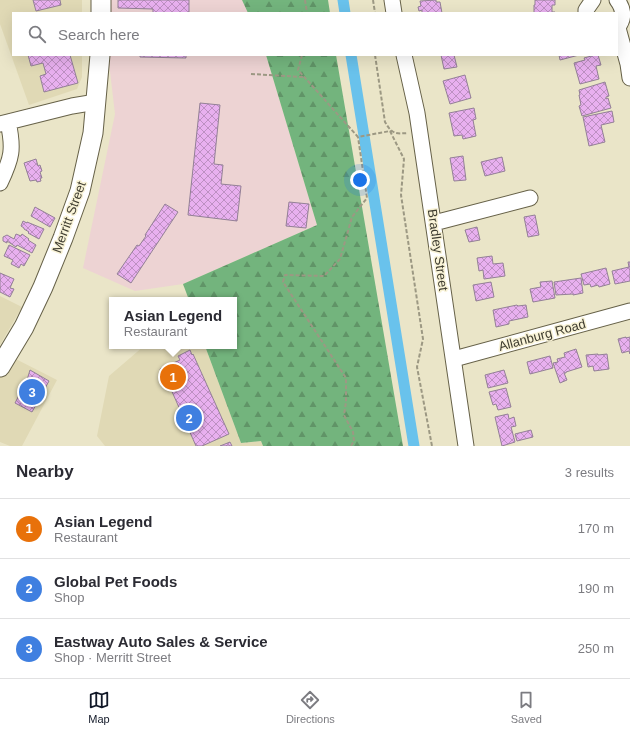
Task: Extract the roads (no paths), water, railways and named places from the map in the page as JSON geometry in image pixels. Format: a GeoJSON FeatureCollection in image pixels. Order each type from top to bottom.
{"type":"FeatureCollection","features":[{"type":"Feature","properties":{"kind":"main road"},"geometry":{"type":"LineString","coordinates":[[101,0],[101,12]]}},
{"type":"Feature","properties":{"kind":"main road","name":"Merritt Street"},"geometry":{"type":"LineString","coordinates":[[0,367],[24,327],[48,274],[80,191],[93,133],[100,56]]}},
{"type":"Feature","properties":{"kind":"street"},"geometry":{"type":"LineString","coordinates":[[392,0],[394,12]]}},
{"type":"Feature","properties":{"kind":"street"},"geometry":{"type":"LineString","coordinates":[[586,12],[593,0]]}},
{"type":"Feature","properties":{"kind":"street"},"geometry":{"type":"LineString","coordinates":[[617,0],[623,9],[623,19],[618,28],[628,64],[630,78]]}},
{"type":"Feature","properties":{"kind":"street","name":"Bradley Street"},"geometry":{"type":"LineString","coordinates":[[404,56],[417,113],[466,446]]}},
{"type":"Feature","properties":{"kind":"street"},"geometry":{"type":"LineString","coordinates":[[0,183],[10,157],[12,141],[4,123],[72,106],[96,102]]}},
{"type":"Feature","properties":{"kind":"street"},"geometry":{"type":"LineString","coordinates":[[434,223],[530,198]]}},
{"type":"Feature","properties":{"kind":"street","name":"Allanburg Road"},"geometry":{"type":"LineString","coordinates":[[454,359],[630,311]]}},
{"type":"Feature","properties":{"kind":"waterway"},"geometry":{"type":"LineString","coordinates":[[343,0],[345,12]]}},
{"type":"Feature","properties":{"kind":"waterway"},"geometry":{"type":"LineString","coordinates":[[351,56],[414,446]]}},
{"type":"Feature","properties":{"kind":"place","name":"Asian Legend"},"geometry":{"type":"Point","coordinates":[173,377]}},
{"type":"Feature","properties":{"kind":"place","name":"Eastway Auto Sales & Service"},"geometry":{"type":"Point","coordinates":[32,392]}},
{"type":"Feature","properties":{"kind":"place","name":"Global Pet Foods"},"geometry":{"type":"Point","coordinates":[189,418]}}]}
